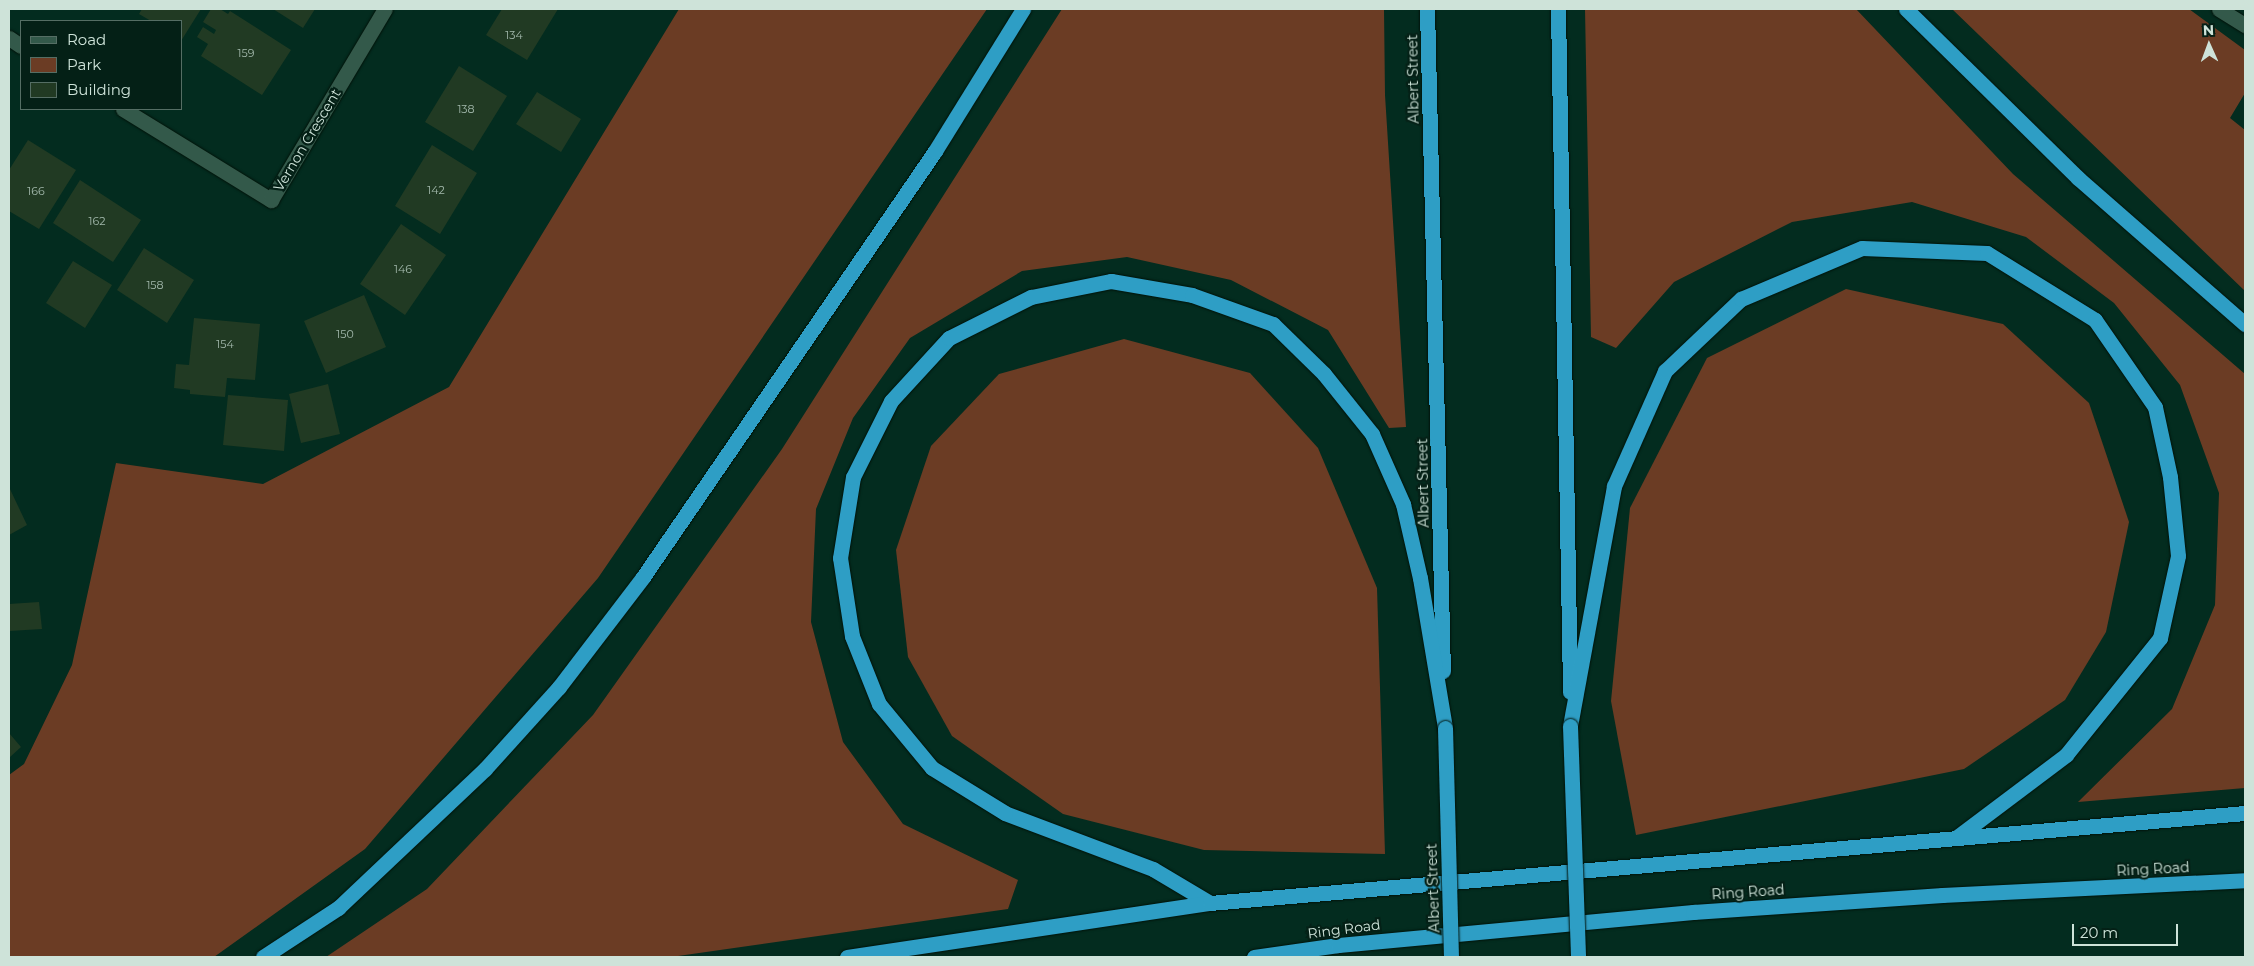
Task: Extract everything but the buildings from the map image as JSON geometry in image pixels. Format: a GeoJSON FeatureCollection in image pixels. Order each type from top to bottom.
{"type":"FeatureCollection","features":[{"type":"Feature","properties":{"kind":"highway"},"geometry":{"type":"LineString","coordinates":[[263,957],[338,908],[485,769],[559,687],[644,577],[935,151],[1023,9]]}},
{"type":"Feature","properties":{"kind":"highway","name":"Albert Street"},"geometry":{"type":"LineString","coordinates":[[1427,9],[1451,957]]}},
{"type":"Feature","properties":{"kind":"highway"},"geometry":{"type":"LineString","coordinates":[[1558,9],[1570,726],[1578,957]]}},
{"type":"Feature","properties":{"kind":"highway"},"geometry":{"type":"LineString","coordinates":[[1906,9],[2078,178],[2245,324]]}},
{"type":"Feature","properties":{"kind":"highway"},"geometry":{"type":"LineString","coordinates":[[1570,726],[1614,486],[1665,371],[1741,298],[1862,248],[1987,253],[2095,320],[2155,407],[2170,477],[2178,556],[2160,638],[2066,755],[1957,837]]}},
{"type":"Feature","properties":{"kind":"highway"},"geometry":{"type":"LineString","coordinates":[[1210,902],[1153,869],[1006,813],[932,768],[879,704],[852,636],[840,558],[853,477],[891,401],[949,338],[1031,297],[1110,281],[1192,295],[1273,324],[1324,374],[1372,434],[1404,504],[1420,578],[1445,728]]}},
{"type":"Feature","properties":{"kind":"highway"},"geometry":{"type":"LineString","coordinates":[[847,957],[1210,902],[2245,813]]}},
{"type":"Feature","properties":{"kind":"highway","name":"Ring Road"},"geometry":{"type":"LineString","coordinates":[[1254,957],[1338,945],[1693,912],[1942,895],[2245,880]]}},
{"type":"Feature","properties":{"kind":"street","name":"Vernon Crescent"},"geometry":{"type":"LineString","coordinates":[[125,110],[271,200],[385,9]]}},
{"type":"Feature","properties":{"kind":"street"},"geometry":{"type":"LineString","coordinates":[[2219,9],[2245,24]]}},
{"type":"Feature","properties":{"kind":"street"},"geometry":{"type":"LineString","coordinates":[[9,38],[20,45]]}},
{"type":"Feature","properties":{"kind":"green space"},"geometry":{"type":"Polygon","coordinates":[[[679,9],[987,9],[598,578],[365,849],[214,957],[9,957],[9,775],[24,764],[72,665],[116,463],[263,484],[449,387],[679,9]]]}},
{"type":"Feature","properties":{"kind":"green space"},"geometry":{"type":"Polygon","coordinates":[[[1062,9],[1384,9],[1385,95],[1406,427],[1389,428],[1328,330],[1231,280],[1127,257],[1022,271],[910,338],[853,418],[816,509],[811,622],[843,742],[903,824],[1018,880],[1008,909],[671,957],[326,957],[427,889],[593,715],[782,449],[1062,9]]]}},
{"type":"Feature","properties":{"kind":"green space"},"geometry":{"type":"Polygon","coordinates":[[[1585,9],[1856,9],[2013,174],[2245,374],[2245,788],[2078,802],[2172,709],[2215,605],[2219,493],[2180,385],[2114,303],[2026,237],[1912,202],[1792,222],[1674,282],[1616,348],[1591,337],[1585,9]]]}},
{"type":"Feature","properties":{"kind":"green space"},"geometry":{"type":"Polygon","coordinates":[[[1952,9],[2189,9],[2245,50],[2245,93],[2230,118],[2245,130],[2245,291],[1952,9]]]}},
{"type":"Feature","properties":{"kind":"green space"},"geometry":{"type":"Polygon","coordinates":[[[1846,289],[2003,324],[2089,403],[2129,522],[2106,632],[2065,700],[1964,769],[1636,835],[1611,701],[1630,508],[1707,358],[1846,289]]]}},
{"type":"Feature","properties":{"kind":"green space"},"geometry":{"type":"Polygon","coordinates":[[[1124,339],[1250,373],[1318,448],[1377,588],[1385,854],[1204,850],[1063,814],[952,736],[908,657],[896,550],[931,446],[999,374],[1124,339]]]}}]}
